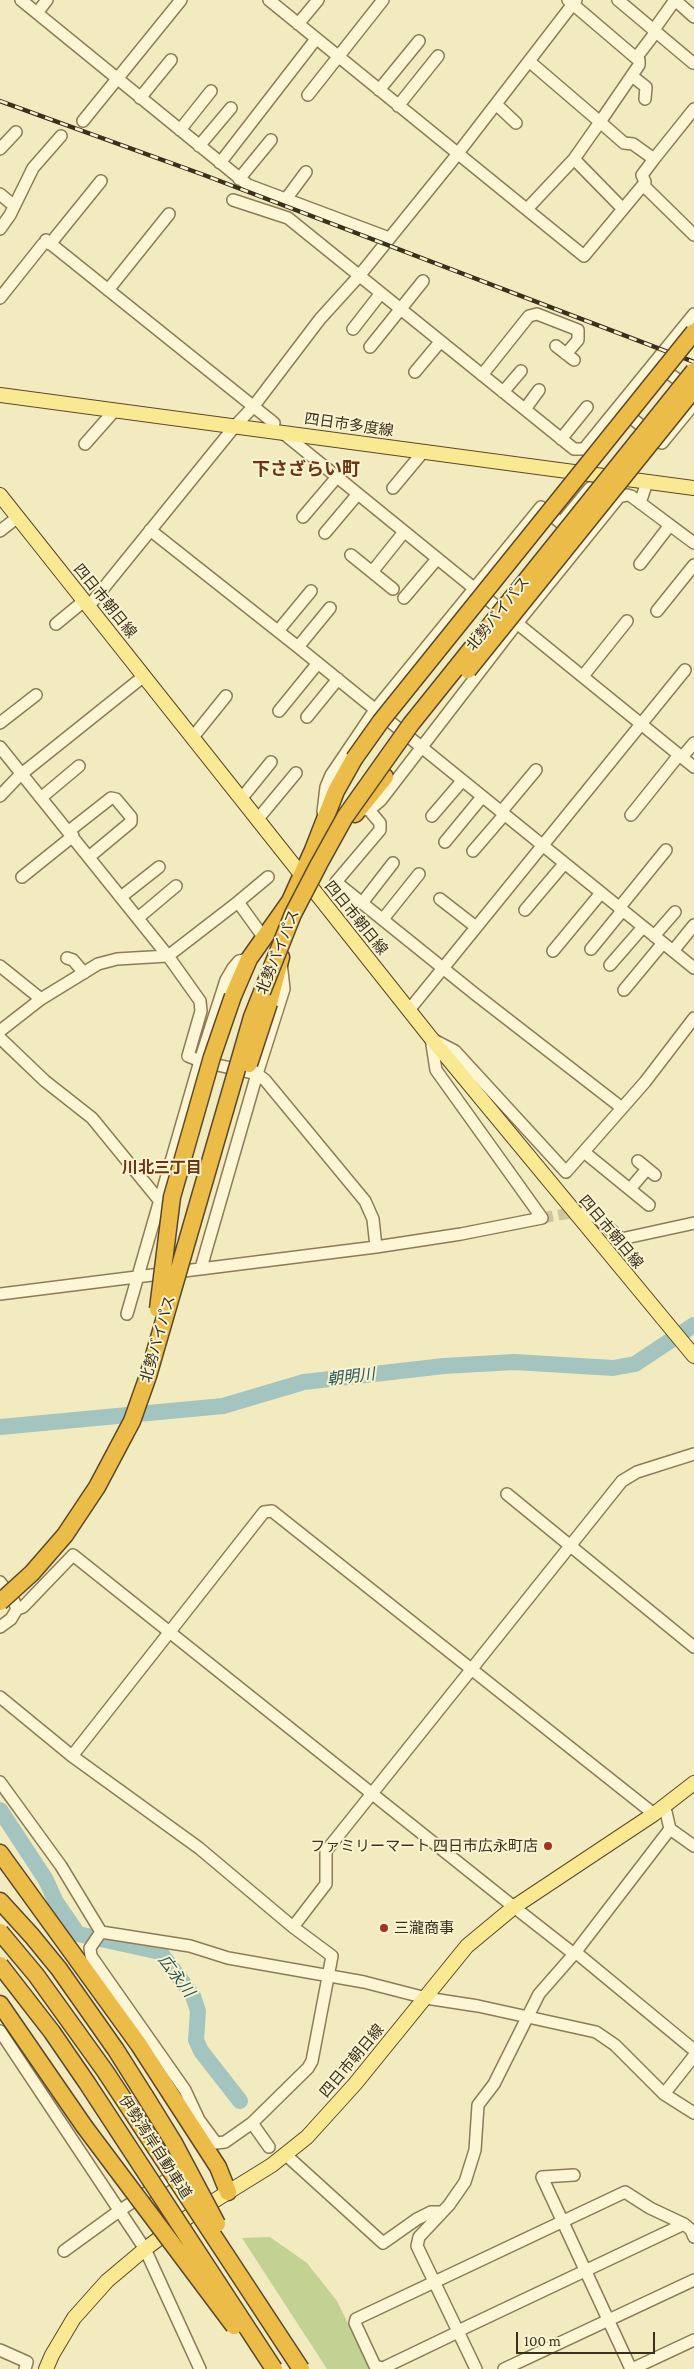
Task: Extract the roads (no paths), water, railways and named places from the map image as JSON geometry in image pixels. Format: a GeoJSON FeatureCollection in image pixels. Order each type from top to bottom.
{"type":"FeatureCollection","features":[{"type":"Feature","properties":{"kind":"highway"},"geometry":{"type":"LineString","coordinates":[[121,1445],[145,1398],[164,1347],[247,1068],[269,1003],[280,959],[295,918],[322,827],[336,791],[354,759],[381,721],[694,332]]}},
{"type":"Feature","properties":{"kind":"highway","name":"北勢バイパス"},"geometry":{"type":"LineString","coordinates":[[0,1602],[32,1573],[65,1535],[97,1487],[121,1445],[142,1397],[252,1017],[293,914],[345,817],[411,724],[694,371]]}},
{"type":"Feature","properties":{"kind":"highway"},"geometry":{"type":"LineString","coordinates":[[142,1397],[156,1326],[172,1197],[212,1057],[233,996],[249,959],[334,841],[364,809],[385,777],[427,721],[694,390]]}},
{"type":"Feature","properties":{"kind":"highway"},"geometry":{"type":"LineString","coordinates":[[0,1853],[195,2122],[218,2167],[228,2192]]}},
{"type":"Feature","properties":{"kind":"highway"},"geometry":{"type":"LineString","coordinates":[[0,1868],[130,2049],[209,2173],[228,2192]]}},
{"type":"Feature","properties":{"kind":"highway"},"geometry":{"type":"LineString","coordinates":[[0,1901],[48,1956],[116,2050],[174,2143],[226,2240],[309,2369]]}},
{"type":"Feature","properties":{"kind":"highway","name":"伊勢湾岸自動車道"},"geometry":{"type":"LineString","coordinates":[[0,1932],[36,1974],[100,2064],[301,2369]]}},
{"type":"Feature","properties":{"kind":"highway","name":"伊勢湾岸自動車道"},"geometry":{"type":"LineString","coordinates":[[0,1965],[52,2032],[87,2083],[274,2369]]}},
{"type":"Feature","properties":{"kind":"highway"},"geometry":{"type":"LineString","coordinates":[[0,2004],[114,2168],[268,2369]]}},
{"type":"Feature","properties":{"kind":"main road","name":"四日市多度線"},"geometry":{"type":"LineString","coordinates":[[0,395],[235,426],[278,428],[422,452],[694,488]]}},
{"type":"Feature","properties":{"kind":"main road","name":"四日市朝日線"},"geometry":{"type":"LineString","coordinates":[[0,495],[431,1038],[694,1356]]}},
{"type":"Feature","properties":{"kind":"main road","name":"四日市朝日線"},"geometry":{"type":"LineString","coordinates":[[46,2369],[74,2318],[107,2281],[145,2249],[188,2217],[286,2155],[330,2113],[468,1946],[514,1907],[658,1811],[694,1783]]}},
{"type":"Feature","properties":{"kind":"street"},"geometry":{"type":"LineString","coordinates":[[21,0],[239,179],[389,238]]}},
{"type":"Feature","properties":{"kind":"street"},"geometry":{"type":"LineString","coordinates":[[36,12],[47,0]]}},
{"type":"Feature","properties":{"kind":"street"},"geometry":{"type":"LineString","coordinates":[[82,121],[181,0]]}},
{"type":"Feature","properties":{"kind":"street"},"geometry":{"type":"LineString","coordinates":[[268,0],[584,256],[643,185],[645,182],[642,175],[694,108]]}},
{"type":"Feature","properties":{"kind":"street"},"geometry":{"type":"LineString","coordinates":[[298,24],[318,0]]}},
{"type":"Feature","properties":{"kind":"street"},"geometry":{"type":"LineString","coordinates":[[308,94],[383,0]]}},
{"type":"Feature","properties":{"kind":"street"},"geometry":{"type":"LineString","coordinates":[[618,0],[693,63]]}},
{"type":"Feature","properties":{"kind":"street"},"geometry":{"type":"LineString","coordinates":[[636,58],[675,0],[694,17]]}},
{"type":"Feature","properties":{"kind":"street"},"geometry":{"type":"LineString","coordinates":[[56,624],[86,604],[253,407],[320,319],[359,276],[497,105],[573,1],[636,58],[639,65],[574,159],[527,209]]}},
{"type":"Feature","properties":{"kind":"street"},"geometry":{"type":"LineString","coordinates":[[220,163],[270,100],[289,71],[316,39]]}},
{"type":"Feature","properties":{"kind":"street"},"geometry":{"type":"LineString","coordinates":[[379,90],[419,41]]}},
{"type":"Feature","properties":{"kind":"street"},"geometry":{"type":"LineString","coordinates":[[398,106],[438,56]]}},
{"type":"Feature","properties":{"kind":"street"},"geometry":{"type":"LineString","coordinates":[[140,98],[171,60]]}},
{"type":"Feature","properties":{"kind":"street"},"geometry":{"type":"LineString","coordinates":[[530,62],[624,144],[633,144],[654,159]]}},
{"type":"Feature","properties":{"kind":"street"},"geometry":{"type":"LineString","coordinates":[[632,76],[646,87],[645,98]]}},
{"type":"Feature","properties":{"kind":"street"},"geometry":{"type":"LineString","coordinates":[[180,130],[211,91]]}},
{"type":"Feature","properties":{"kind":"street"},"geometry":{"type":"LineString","coordinates":[[497,105],[516,123]]}},
{"type":"Feature","properties":{"kind":"street"},"geometry":{"type":"LineString","coordinates":[[199,146],[231,108]]}},
{"type":"Feature","properties":{"kind":"street"},"geometry":{"type":"LineString","coordinates":[[0,150],[16,132]]}},
{"type":"Feature","properties":{"kind":"street"},"geometry":{"type":"LineString","coordinates":[[0,229],[10,215],[13,205],[33,168],[61,136]]}},
{"type":"Feature","properties":{"kind":"street"},"geometry":{"type":"LineString","coordinates":[[239,179],[272,140]]}},
{"type":"Feature","properties":{"kind":"street"},"geometry":{"type":"LineString","coordinates":[[574,159],[622,208]]}},
{"type":"Feature","properties":{"kind":"street"},"geometry":{"type":"LineString","coordinates":[[286,199],[306,172]]}},
{"type":"Feature","properties":{"kind":"street"},"geometry":{"type":"LineString","coordinates":[[0,298],[101,181]]}},
{"type":"Feature","properties":{"kind":"street"},"geometry":{"type":"LineString","coordinates":[[643,185],[694,235]]}},
{"type":"Feature","properties":{"kind":"street"},"geometry":{"type":"LineString","coordinates":[[0,194],[13,205]]}},
{"type":"Feature","properties":{"kind":"street"},"geometry":{"type":"LineString","coordinates":[[232,200],[288,218],[574,449],[584,449],[694,314]]}},
{"type":"Feature","properties":{"kind":"street"},"geometry":{"type":"LineString","coordinates":[[108,290],[169,214]]}},
{"type":"Feature","properties":{"kind":"street"},"geometry":{"type":"LineString","coordinates":[[46,243],[108,290],[253,407],[357,495],[518,622],[694,767]]}},
{"type":"Feature","properties":{"kind":"street"},"geometry":{"type":"LineString","coordinates":[[370,346],[423,281]]}},
{"type":"Feature","properties":{"kind":"street"},"geometry":{"type":"LineString","coordinates":[[353,329],[381,293]]}},
{"type":"Feature","properties":{"kind":"street"},"geometry":{"type":"LineString","coordinates":[[482,375],[529,316],[537,314],[578,330],[578,340],[570,357],[556,346]]}},
{"type":"Feature","properties":{"kind":"street"},"geometry":{"type":"LineString","coordinates":[[415,372],[440,342]]}},
{"type":"Feature","properties":{"kind":"street"},"geometry":{"type":"LineString","coordinates":[[654,364],[694,390]]}},
{"type":"Feature","properties":{"kind":"street"},"geometry":{"type":"LineString","coordinates":[[503,392],[521,371]]}},
{"type":"Feature","properties":{"kind":"street"},"geometry":{"type":"LineString","coordinates":[[525,409],[539,390]]}},
{"type":"Feature","properties":{"kind":"street"},"geometry":{"type":"LineString","coordinates":[[619,407],[662,443],[694,404]]}},
{"type":"Feature","properties":{"kind":"street"},"geometry":{"type":"LineString","coordinates":[[561,439],[587,407]]}},
{"type":"Feature","properties":{"kind":"street"},"geometry":{"type":"LineString","coordinates":[[85,444],[115,410]]}},
{"type":"Feature","properties":{"kind":"street"},"geometry":{"type":"LineString","coordinates":[[561,523],[641,426]]}},
{"type":"Feature","properties":{"kind":"street"},"geometry":{"type":"LineString","coordinates":[[393,488],[422,452]]}},
{"type":"Feature","properties":{"kind":"street"},"geometry":{"type":"LineString","coordinates":[[304,517],[337,477]]}},
{"type":"Feature","properties":{"kind":"street"},"geometry":{"type":"LineString","coordinates":[[640,503],[647,482]]}},
{"type":"Feature","properties":{"kind":"street"},"geometry":{"type":"LineString","coordinates":[[325,533],[357,495]]}},
{"type":"Feature","properties":{"kind":"street"},"geometry":{"type":"LineString","coordinates":[[622,1108],[336,882],[380,830],[380,823],[364,809],[381,800],[518,622],[619,497],[627,495],[694,543]]}},
{"type":"Feature","properties":{"kind":"street"},"geometry":{"type":"LineString","coordinates":[[322,827],[324,799],[331,775],[375,710],[541,507],[583,542]]}},
{"type":"Feature","properties":{"kind":"street"},"geometry":{"type":"LineString","coordinates":[[0,531],[18,517]]}},
{"type":"Feature","properties":{"kind":"street"},"geometry":{"type":"LineString","coordinates":[[640,564],[670,525]]}},
{"type":"Feature","properties":{"kind":"street"},"geometry":{"type":"LineString","coordinates":[[150,530],[338,679],[541,846],[694,968]]}},
{"type":"Feature","properties":{"kind":"street"},"geometry":{"type":"LineString","coordinates":[[372,572],[404,532]]}},
{"type":"Feature","properties":{"kind":"street"},"geometry":{"type":"LineString","coordinates":[[351,555],[393,589]]}},
{"type":"Feature","properties":{"kind":"street"},"geometry":{"type":"LineString","coordinates":[[404,598],[437,559]]}},
{"type":"Feature","properties":{"kind":"street"},"geometry":{"type":"LineString","coordinates":[[657,612],[694,565]]}},
{"type":"Feature","properties":{"kind":"street"},"geometry":{"type":"LineString","coordinates":[[278,631],[311,591]]}},
{"type":"Feature","properties":{"kind":"street"},"geometry":{"type":"LineString","coordinates":[[298,647],[330,608]]}},
{"type":"Feature","properties":{"kind":"street"},"geometry":{"type":"LineString","coordinates":[[583,676],[627,621]]}},
{"type":"Feature","properties":{"kind":"street"},"geometry":{"type":"LineString","coordinates":[[278,711],[318,663]]}},
{"type":"Feature","properties":{"kind":"street"},"geometry":{"type":"LineString","coordinates":[[409,1010],[685,670]]}},
{"type":"Feature","properties":{"kind":"street"},"geometry":{"type":"LineString","coordinates":[[0,796],[23,774],[144,676]]}},
{"type":"Feature","properties":{"kind":"street"},"geometry":{"type":"LineString","coordinates":[[306,717],[338,679]]}},
{"type":"Feature","properties":{"kind":"street"},"geometry":{"type":"LineString","coordinates":[[0,723],[36,694]]}},
{"type":"Feature","properties":{"kind":"street"},"geometry":{"type":"LineString","coordinates":[[193,738],[226,696]]}},
{"type":"Feature","properties":{"kind":"street"},"geometry":{"type":"LineString","coordinates":[[631,814],[694,743]]}},
{"type":"Feature","properties":{"kind":"street"},"geometry":{"type":"LineString","coordinates":[[0,747],[168,956],[200,1001],[201,1011],[188,1056],[200,1061],[257,1074],[265,1080],[365,1201],[373,1220],[376,1247]]}},
{"type":"Feature","properties":{"kind":"street"},"geometry":{"type":"LineString","coordinates":[[241,799],[271,762]]}},
{"type":"Feature","properties":{"kind":"street"},"geometry":{"type":"LineString","coordinates":[[42,797],[79,766]]}},
{"type":"Feature","properties":{"kind":"street"},"geometry":{"type":"LineString","coordinates":[[472,851],[536,770]]}},
{"type":"Feature","properties":{"kind":"street"},"geometry":{"type":"LineString","coordinates":[[258,820],[296,772]]}},
{"type":"Feature","properties":{"kind":"street"},"geometry":{"type":"LineString","coordinates":[[432,816],[462,781]]}},
{"type":"Feature","properties":{"kind":"street"},"geometry":{"type":"LineString","coordinates":[[445,842],[482,797]]}},
{"type":"Feature","properties":{"kind":"street"},"geometry":{"type":"LineString","coordinates":[[22,877],[111,798],[116,799],[131,817],[131,822],[89,856]]}},
{"type":"Feature","properties":{"kind":"street"},"geometry":{"type":"LineString","coordinates":[[591,950],[666,850]]}},
{"type":"Feature","properties":{"kind":"street"},"geometry":{"type":"LineString","coordinates":[[362,903],[393,863]]}},
{"type":"Feature","properties":{"kind":"street"},"geometry":{"type":"LineString","coordinates":[[525,910],[564,864]]}},
{"type":"Feature","properties":{"kind":"street"},"geometry":{"type":"LineString","coordinates":[[121,897],[159,867]]}},
{"type":"Feature","properties":{"kind":"street"},"geometry":{"type":"LineString","coordinates":[[382,919],[419,874]]}},
{"type":"Feature","properties":{"kind":"street"},"geometry":{"type":"LineString","coordinates":[[0,1031],[41,999],[107,960],[168,956],[265,882]]}},
{"type":"Feature","properties":{"kind":"street"},"geometry":{"type":"LineString","coordinates":[[138,918],[176,886]]}},
{"type":"Feature","properties":{"kind":"street"},"geometry":{"type":"LineString","coordinates":[[553,951],[600,893]]}},
{"type":"Feature","properties":{"kind":"street"},"geometry":{"type":"LineString","coordinates":[[440,899],[476,927]]}},
{"type":"Feature","properties":{"kind":"street"},"geometry":{"type":"LineString","coordinates":[[238,902],[264,938]]}},
{"type":"Feature","properties":{"kind":"street"},"geometry":{"type":"LineString","coordinates":[[624,990],[659,940],[675,912]]}},
{"type":"Feature","properties":{"kind":"street"},"geometry":{"type":"LineString","coordinates":[[674,951],[694,925]]}},
{"type":"Feature","properties":{"kind":"street"},"geometry":{"type":"LineString","coordinates":[[610,965],[643,927]]}},
{"type":"Feature","properties":{"kind":"street"},"geometry":{"type":"LineString","coordinates":[[67,958],[73,960],[84,973]]}},
{"type":"Feature","properties":{"kind":"street"},"geometry":{"type":"LineString","coordinates":[[127,1314],[200,1061],[226,980],[239,961],[249,959]]}},
{"type":"Feature","properties":{"kind":"street"},"geometry":{"type":"LineString","coordinates":[[201,1268],[257,1074],[284,989],[280,959]]}},
{"type":"Feature","properties":{"kind":"street"},"geometry":{"type":"LineString","coordinates":[[0,966],[41,999]]}},
{"type":"Feature","properties":{"kind":"street"},"geometry":{"type":"LineString","coordinates":[[431,1038],[455,1051],[566,1172],[672,1050],[694,1018]]}},
{"type":"Feature","properties":{"kind":"street"},"geometry":{"type":"LineString","coordinates":[[0,1038],[45,1081],[92,1118],[159,1200]]}},
{"type":"Feature","properties":{"kind":"street"},"geometry":{"type":"LineString","coordinates":[[0,1294],[138,1275],[376,1247],[461,1234],[542,1218],[436,1070],[431,1038]]}},
{"type":"Feature","properties":{"kind":"street"},"geometry":{"type":"LineString","coordinates":[[584,1152],[650,1204]]}},
{"type":"Feature","properties":{"kind":"street"},"geometry":{"type":"LineString","coordinates":[[630,1189],[651,1172],[638,1161]]}},
{"type":"Feature","properties":{"kind":"street"},"geometry":{"type":"LineString","coordinates":[[586,1211],[600,1220],[622,1240],[694,1223]]}},
{"type":"Feature","properties":{"kind":"street"},"geometry":{"type":"LineString","coordinates":[[293,1927],[326,1884],[326,1850],[622,1481],[637,1472],[694,1454]]}},
{"type":"Feature","properties":{"kind":"street"},"geometry":{"type":"LineString","coordinates":[[507,1494],[694,1647]]}},
{"type":"Feature","properties":{"kind":"street"},"geometry":{"type":"LineString","coordinates":[[72,1756],[264,1512],[272,1511],[471,1670],[669,1820],[670,1828],[574,1954],[539,1994],[494,2084],[478,2105],[475,2150],[466,2182],[449,2205],[419,2237],[417,2246],[476,2369]]}},
{"type":"Feature","properties":{"kind":"street"},"geometry":{"type":"LineString","coordinates":[[0,1627],[11,1619],[17,1609],[23,1607],[72,1555],[170,1631],[514,1907],[574,1954],[580,1955],[694,2055],[664,2094]]}},
{"type":"Feature","properties":{"kind":"street"},"geometry":{"type":"LineString","coordinates":[[0,1582],[13,1599],[17,1609]]}},
{"type":"Feature","properties":{"kind":"street"},"geometry":{"type":"LineString","coordinates":[[0,1697],[72,1756],[199,1848],[293,1927],[332,1956],[312,2061],[308,2068],[252,2123],[221,2143],[216,2143],[195,2122],[185,2090],[91,1956],[90,1948],[99,1935]]}},
{"type":"Feature","properties":{"kind":"street"},"geometry":{"type":"LineString","coordinates":[[0,1782],[61,1866],[99,1935]]}},
{"type":"Feature","properties":{"kind":"street"},"geometry":{"type":"LineString","coordinates":[[670,1828],[694,1846]]}},
{"type":"Feature","properties":{"kind":"street"},"geometry":{"type":"LineString","coordinates":[[99,1935],[190,1946],[228,1958],[364,1982],[426,1998],[527,2016],[589,2030],[605,2037],[664,2094],[694,2113]]}},
{"type":"Feature","properties":{"kind":"street"},"geometry":{"type":"LineString","coordinates":[[0,2031],[145,2249],[200,2369]]}},
{"type":"Feature","properties":{"kind":"street"},"geometry":{"type":"LineString","coordinates":[[252,2123],[269,2147]]}},
{"type":"Feature","properties":{"kind":"street"},"geometry":{"type":"LineString","coordinates":[[286,2155],[383,2243],[417,2219],[431,2212],[441,2212]]}},
{"type":"Feature","properties":{"kind":"street"},"geometry":{"type":"LineString","coordinates":[[64,2250],[119,2210],[188,2165]]}},
{"type":"Feature","properties":{"kind":"street"},"geometry":{"type":"LineString","coordinates":[[574,2175],[542,2177],[632,2369],[694,2340]]}},
{"type":"Feature","properties":{"kind":"street"},"geometry":{"type":"LineString","coordinates":[[684,2224],[383,2368],[375,2366],[355,2323],[356,2319],[625,2192],[650,2208],[684,2224],[691,2230],[694,2237]]}},
{"type":"Feature","properties":{"kind":"street"},"geometry":{"type":"LineString","coordinates":[[504,2369],[694,2280]]}},
{"type":"Feature","properties":{"kind":"street"},"geometry":{"type":"LineString","coordinates":[[0,2350],[27,2362],[25,2369]]}},
{"type":"Feature","properties":{"kind":"waterway","name":"朝明川"},"geometry":{"type":"LineString","coordinates":[[0,1427],[223,1406],[304,1382],[444,1366],[514,1362],[613,1368],[635,1364],[694,1325]]}},
{"type":"Feature","properties":{"kind":"waterway","name":"広永川"},"geometry":{"type":"LineString","coordinates":[[0,1810],[46,1880],[56,1902],[78,1934],[160,1952],[193,1996],[198,2011],[196,2040],[201,2051],[240,2101]]}},
{"type":"Feature","properties":{"kind":"tunnel"},"geometry":{"type":"LineString","coordinates":[[542,1218],[582,1211]]}},
{"type":"Feature","properties":{"kind":"railway"},"geometry":{"type":"LineString","coordinates":[[0,101],[204,175],[694,362]]}},
{"type":"Feature","properties":{"kind":"place","name":"ファミリーマート 四日市広永町店"},"geometry":{"type":"Point","coordinates":[548,1846]}},
{"type":"Feature","properties":{"kind":"place","name":"三瀧商事"},"geometry":{"type":"Point","coordinates":[384,1928]}},
{"type":"Feature","properties":{"kind":"district","name":"下さざらい町"},"geometry":{"type":"Point","coordinates":[306,469]}},
{"type":"Feature","properties":{"kind":"district","name":"川北三丁目"},"geometry":{"type":"Point","coordinates":[162,1168]}}]}
